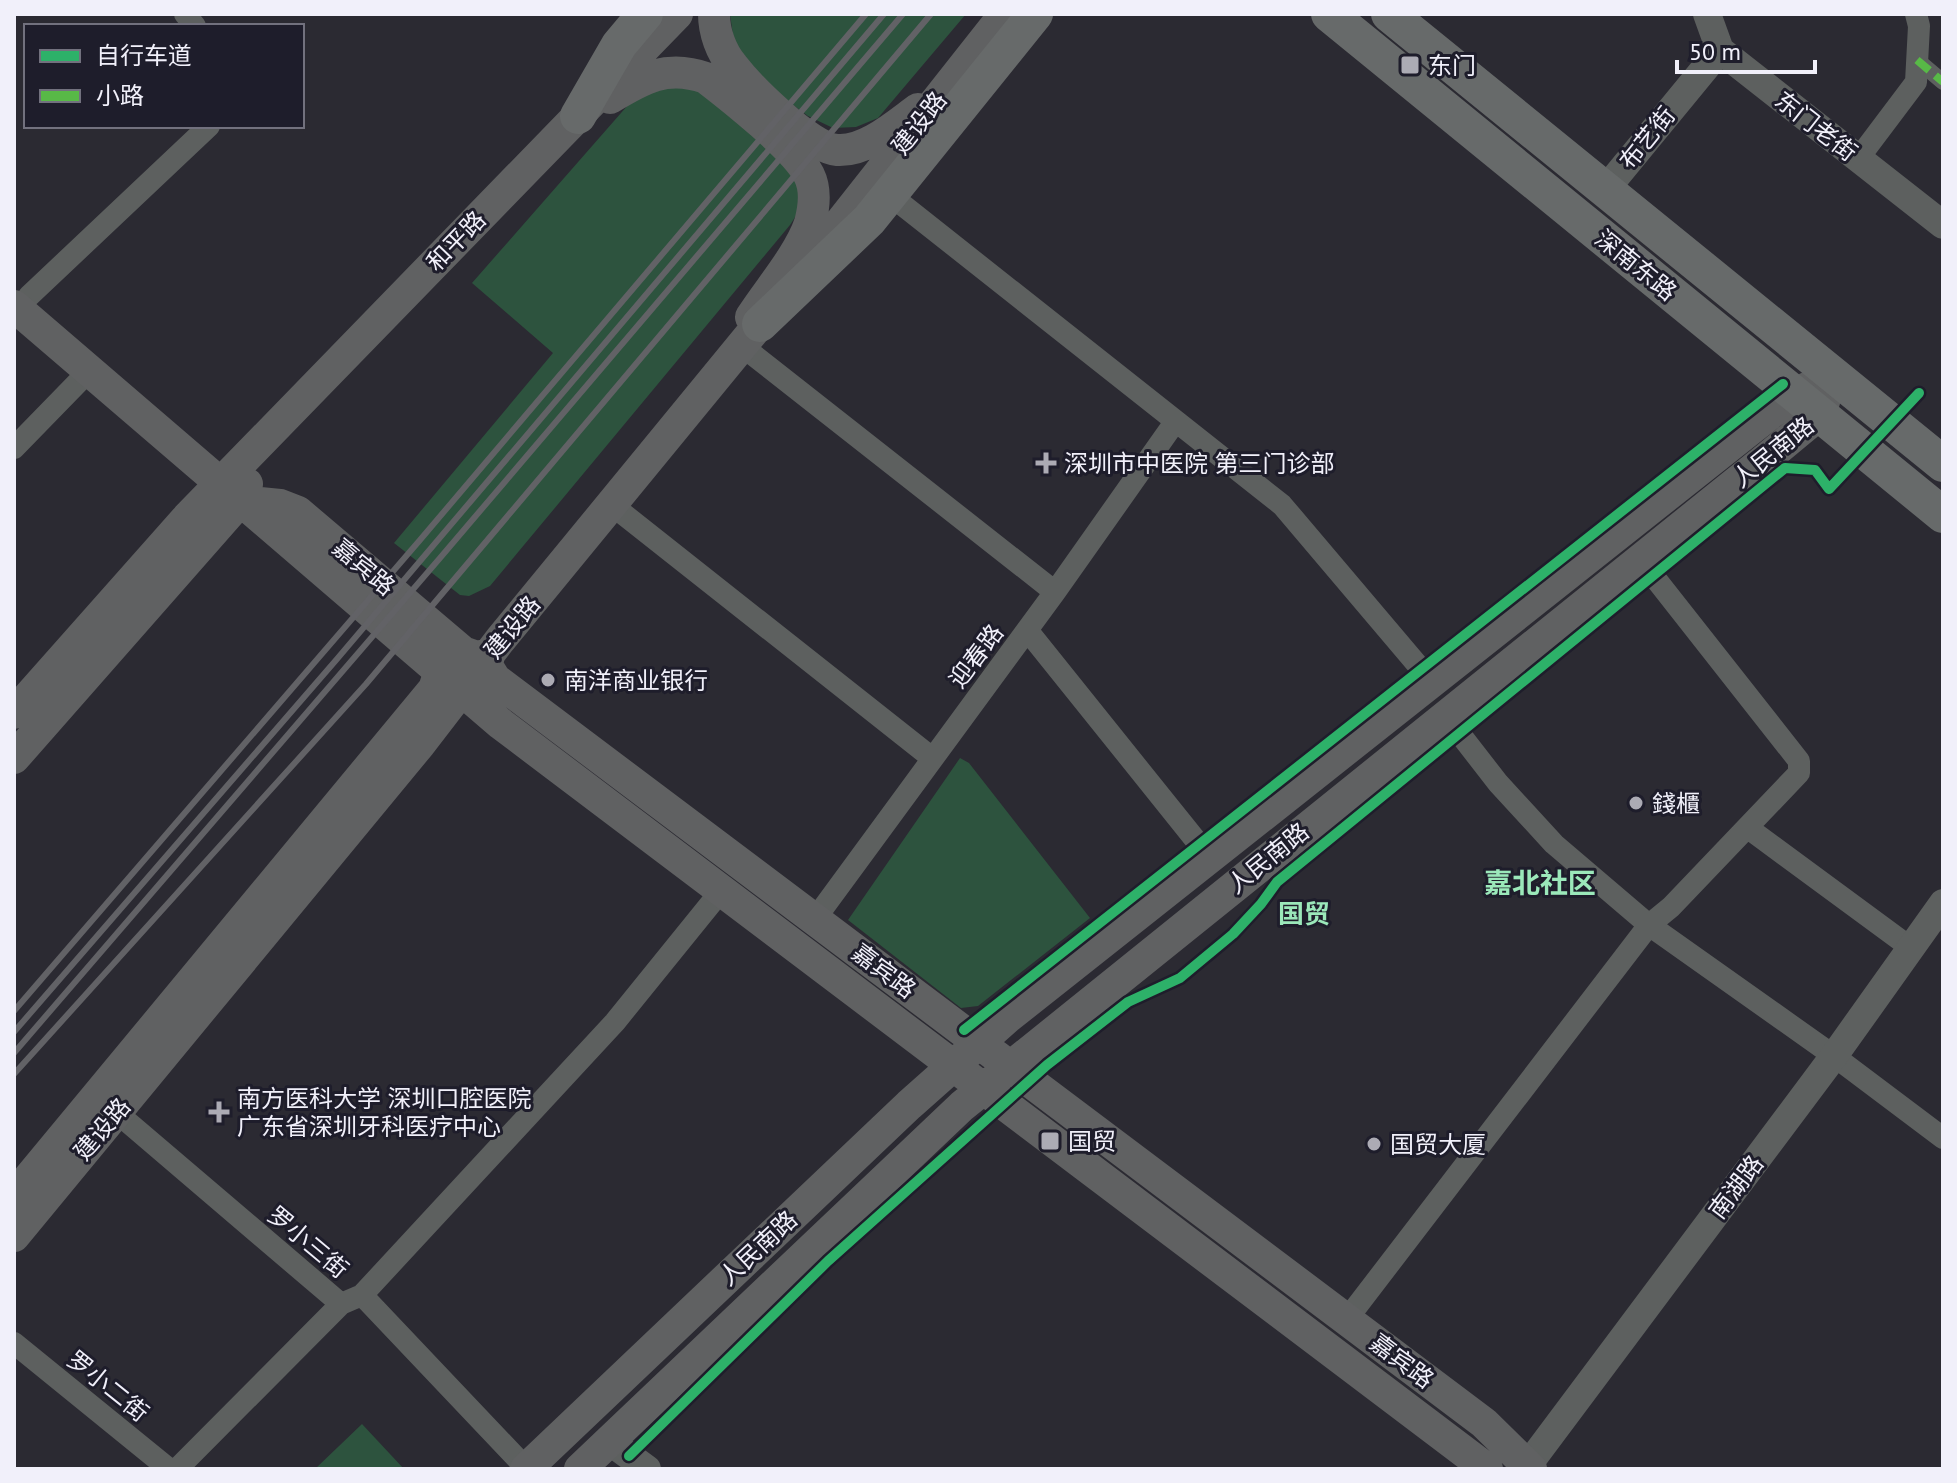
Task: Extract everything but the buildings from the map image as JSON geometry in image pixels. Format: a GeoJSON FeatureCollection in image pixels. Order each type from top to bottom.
{"type":"FeatureCollection","features":[{"type":"Feature","properties":{"kind":"main road"},"geometry":{"type":"LineString","coordinates":[[578,116],[619,45],[645,14]]}},
{"type":"Feature","properties":{"kind":"main road","name":"和平路"},"geometry":{"type":"LineString","coordinates":[[14,713],[677,14]]}},
{"type":"Feature","properties":{"kind":"main road"},"geometry":{"type":"LineString","coordinates":[[714,14],[717,34],[732,65],[796,128],[818,145],[837,150],[870,141],[947,88]]}},
{"type":"Feature","properties":{"kind":"main road"},"geometry":{"type":"LineString","coordinates":[[751,335],[853,237],[1035,14]]}},
{"type":"Feature","properties":{"kind":"main road","name":"深南东路"},"geometry":{"type":"LineString","coordinates":[[1329,14],[1943,515]]}},
{"type":"Feature","properties":{"kind":"main road","name":"深南东路"},"geometry":{"type":"LineString","coordinates":[[1389,14],[1943,464]]}},
{"type":"Feature","properties":{"kind":"main road","name":"建设路"},"geometry":{"type":"LineString","coordinates":[[14,1236],[718,376],[996,25]]}},
{"type":"Feature","properties":{"kind":"main road"},"geometry":{"type":"LineString","coordinates":[[578,116],[644,79],[657,74],[690,72],[706,78],[741,107],[798,159],[810,177],[813,206],[809,225],[738,335],[718,376]]}},
{"type":"Feature","properties":{"kind":"main road","name":"嘉宾路"},"geometry":{"type":"LineString","coordinates":[[19,295],[232,484],[424,671],[461,691],[1487,1469]]}},
{"type":"Feature","properties":{"kind":"main road","name":"嘉宾路"},"geometry":{"type":"LineString","coordinates":[[19,295],[89,371],[232,484],[298,512],[463,652],[477,657],[489,654],[487,666],[495,679],[1484,1423],[1528,1468]]}},
{"type":"Feature","properties":{"kind":"main road","name":"人民南路"},"geometry":{"type":"LineString","coordinates":[[580,1469],[934,1131],[982,1089],[1640,559],[1807,404],[1833,375]]}},
{"type":"Feature","properties":{"kind":"main road","name":"人民南路"},"geometry":{"type":"LineString","coordinates":[[526,1469],[980,1042],[1432,682],[1807,404]]}},
{"type":"Feature","properties":{"kind":"main road","name":"和平路"},"geometry":{"type":"LineString","coordinates":[[14,758],[232,484]]}},
{"type":"Feature","properties":{"kind":"main road","name":"建设路"},"geometry":{"type":"LineString","coordinates":[[14,1196],[418,709],[437,683],[438,673],[424,671]]}},
{"type":"Feature","properties":{"kind":"street"},"geometry":{"type":"LineString","coordinates":[[1707,14],[1720,50]]}},
{"type":"Feature","properties":{"kind":"street"},"geometry":{"type":"LineString","coordinates":[[1858,159],[1916,82],[1919,26],[1916,14]]}},
{"type":"Feature","properties":{"kind":"street","name":"布艺街"},"geometry":{"type":"LineString","coordinates":[[1605,190],[1720,50]]}},
{"type":"Feature","properties":{"kind":"street","name":"东门老街"},"geometry":{"type":"LineString","coordinates":[[1720,50],[1943,225]]}},
{"type":"Feature","properties":{"kind":"street"},"geometry":{"type":"LineString","coordinates":[[1917,60],[1943,82]]}},
{"type":"Feature","properties":{"kind":"street"},"geometry":{"type":"LineString","coordinates":[[19,295],[207,128]]}},
{"type":"Feature","properties":{"kind":"street"},"geometry":{"type":"LineString","coordinates":[[890,195],[1282,505],[1432,682]]}},
{"type":"Feature","properties":{"kind":"street"},"geometry":{"type":"LineString","coordinates":[[751,335],[1055,592]]}},
{"type":"Feature","properties":{"kind":"street"},"geometry":{"type":"LineString","coordinates":[[14,448],[89,371]]}},
{"type":"Feature","properties":{"kind":"street","name":"迎春路"},"geometry":{"type":"LineString","coordinates":[[815,919],[1055,592],[1175,422]]}},
{"type":"Feature","properties":{"kind":"street"},"geometry":{"type":"LineString","coordinates":[[612,505],[932,758]]}},
{"type":"Feature","properties":{"kind":"street"},"geometry":{"type":"LineString","coordinates":[[1347,1319],[1649,925],[1671,907],[1796,779],[1799,761],[1640,559]]}},
{"type":"Feature","properties":{"kind":"street"},"geometry":{"type":"LineString","coordinates":[[1027,630],[1210,858]]}},
{"type":"Feature","properties":{"kind":"street"},"geometry":{"type":"LineString","coordinates":[[1446,716],[1540,831],[1649,925],[1834,1056],[1943,1138]]}},
{"type":"Feature","properties":{"kind":"street"},"geometry":{"type":"LineString","coordinates":[[1748,828],[1911,948]]}},
{"type":"Feature","properties":{"kind":"street"},"geometry":{"type":"LineString","coordinates":[[177,1469],[352,1300],[615,1022],[721,891]]}},
{"type":"Feature","properties":{"kind":"street","name":"南湖路"},"geometry":{"type":"LineString","coordinates":[[1528,1468],[1834,1056],[1943,903]]}},
{"type":"Feature","properties":{"kind":"street","name":"罗小三街"},"geometry":{"type":"LineString","coordinates":[[116,1112],[352,1300],[526,1469]]}},
{"type":"Feature","properties":{"kind":"street","name":"罗小二街"},"geometry":{"type":"LineString","coordinates":[[14,1343],[169,1469]]}},
{"type":"Feature","properties":{"kind":"street"},"geometry":{"type":"LineString","coordinates":[[609,1441],[647,1469]]}},
{"type":"Feature","properties":{"kind":"green space"},"geometry":{"type":"Polygon","coordinates":[[[730,14],[966,14],[878,118],[856,127],[833,128],[808,116],[751,69],[734,43],[730,14]]]}},
{"type":"Feature","properties":{"kind":"green space"},"geometry":{"type":"Polygon","coordinates":[[[678,84],[699,88],[797,173],[801,208],[490,586],[469,596],[460,595],[394,543],[553,353],[472,283],[628,105],[650,92],[678,84]]]}},
{"type":"Feature","properties":{"kind":"green space"},"geometry":{"type":"Polygon","coordinates":[[[960,758],[969,763],[1090,918],[978,1006],[961,1008],[848,920],[960,758]]]}},
{"type":"Feature","properties":{"kind":"green space"},"geometry":{"type":"Polygon","coordinates":[[[362,1424],[404,1469],[315,1469],[362,1424]]]}},
{"type":"Feature","properties":{"kind":"railway"},"geometry":{"type":"LineString","coordinates":[[14,1011],[420,540],[866,14]]}},
{"type":"Feature","properties":{"kind":"railway"},"geometry":{"type":"LineString","coordinates":[[14,1032],[337,659],[884,14]]}},
{"type":"Feature","properties":{"kind":"railway"},"geometry":{"type":"LineString","coordinates":[[14,1053],[903,14]]}},
{"type":"Feature","properties":{"kind":"railway"},"geometry":{"type":"LineString","coordinates":[[14,1074],[366,684],[931,14]]}},
{"type":"Feature","properties":{"kind":"marked path"},"geometry":{"type":"LineString","coordinates":[[1917,60],[1943,82]]}},
{"type":"Feature","properties":{"kind":"cycle path"},"geometry":{"type":"LineString","coordinates":[[964,1030],[1783,384]]}},
{"type":"Feature","properties":{"kind":"cycle path"},"geometry":{"type":"LineString","coordinates":[[629,1456],[828,1261],[1047,1065],[1128,1002],[1180,978],[1233,934],[1277,882],[1785,468],[1815,470],[1829,489],[1919,393]]}},
{"type":"Feature","properties":{"kind":"place","name":"东门"},"geometry":{"type":"Point","coordinates":[1410,65]}},
{"type":"Feature","properties":{"kind":"place","name":"深圳市中医院 第三门诊部"},"geometry":{"type":"Point","coordinates":[1046,463]}},
{"type":"Feature","properties":{"kind":"place","name":"南洋商业银行"},"geometry":{"type":"Point","coordinates":[548,680]}},
{"type":"Feature","properties":{"kind":"place","name":"錢櫃"},"geometry":{"type":"Point","coordinates":[1636,803]}},
{"type":"Feature","properties":{"kind":"place","name":"南方医科大学 深圳口腔医院 广东省深圳牙科医疗中心"},"geometry":{"type":"Point","coordinates":[219,1112]}},
{"type":"Feature","properties":{"kind":"place","name":"国贸"},"geometry":{"type":"Point","coordinates":[1050,1141]}},
{"type":"Feature","properties":{"kind":"place","name":"国贸大厦"},"geometry":{"type":"Point","coordinates":[1374,1144]}},
{"type":"Feature","properties":{"kind":"district","name":"嘉北社区"},"geometry":{"type":"Point","coordinates":[1540,882]}},
{"type":"Feature","properties":{"kind":"district","name":"国贸"},"geometry":{"type":"Point","coordinates":[1304,913]}}]}
